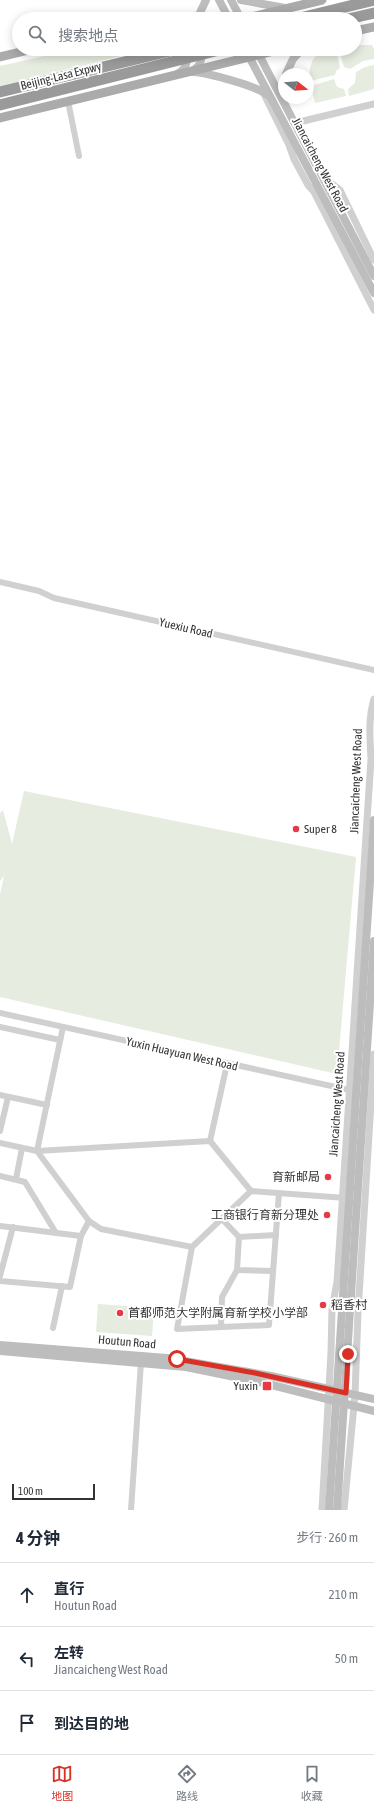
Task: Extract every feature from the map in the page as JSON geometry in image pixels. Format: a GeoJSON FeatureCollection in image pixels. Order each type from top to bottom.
{"type":"FeatureCollection","features":[{"type":"Feature","properties":{"kind":"highway"},"geometry":{"type":"LineString","coordinates":[[324,12],[374,0]]}},
{"type":"Feature","properties":{"kind":"highway"},"geometry":{"type":"LineString","coordinates":[[362,16],[374,13]]}},
{"type":"Feature","properties":{"kind":"highway","name":"Beijing-Lasa Expwy"},"geometry":{"type":"LineString","coordinates":[[0,92],[160,56]]}},
{"type":"Feature","properties":{"kind":"highway","name":"Beijing-Lasa Expwy"},"geometry":{"type":"LineString","coordinates":[[0,105],[165,56]]}},
{"type":"Feature","properties":{"kind":"main road"},"geometry":{"type":"LineString","coordinates":[[200,12],[206,0]]}},
{"type":"Feature","properties":{"kind":"main road"},"geometry":{"type":"LineString","coordinates":[[219,0],[225,12]]}},
{"type":"Feature","properties":{"kind":"main road"},"geometry":{"type":"LineString","coordinates":[[231,0],[238,12]]}},
{"type":"Feature","properties":{"kind":"main road"},"geometry":{"type":"LineString","coordinates":[[241,0],[274,6],[291,7]]}},
{"type":"Feature","properties":{"kind":"main road"},"geometry":{"type":"LineString","coordinates":[[271,12],[322,0]]}},
{"type":"Feature","properties":{"kind":"main road"},"geometry":{"type":"LineString","coordinates":[[298,12],[299,9],[306,4]]}},
{"type":"Feature","properties":{"kind":"main road"},"geometry":{"type":"LineString","coordinates":[[285,12],[291,7]]}},
{"type":"Feature","properties":{"kind":"main road"},"geometry":{"type":"LineString","coordinates":[[362,30],[374,27]]}},
{"type":"Feature","properties":{"kind":"main road"},"geometry":{"type":"LineString","coordinates":[[0,57],[12,54]]}},
{"type":"Feature","properties":{"kind":"main road"},"geometry":{"type":"LineString","coordinates":[[184,56],[187,58],[186,66],[182,72],[184,73]]}},
{"type":"Feature","properties":{"kind":"main road"},"geometry":{"type":"LineString","coordinates":[[184,73],[196,68],[201,62],[202,56]]}},
{"type":"Feature","properties":{"kind":"main road"},"geometry":{"type":"LineString","coordinates":[[0,118],[184,73],[238,56]]}},
{"type":"Feature","properties":{"kind":"main road","name":"Jiancaicheng West Road"},"geometry":{"type":"LineString","coordinates":[[249,56],[259,76],[263,93],[374,292]]}},
{"type":"Feature","properties":{"kind":"main road","name":"Jiancaicheng West Road"},"geometry":{"type":"LineString","coordinates":[[260,56],[278,91]]}},
{"type":"Feature","properties":{"kind":"main road"},"geometry":{"type":"LineString","coordinates":[[289,68],[296,56]]}},
{"type":"Feature","properties":{"kind":"main road"},"geometry":{"type":"LineString","coordinates":[[184,73],[193,72],[206,74],[263,93]]}},
{"type":"Feature","properties":{"kind":"main road","name":"Jiancaicheng West Road"},"geometry":{"type":"LineString","coordinates":[[285,104],[374,276]]}},
{"type":"Feature","properties":{"kind":"main road","name":"Jiancaicheng West Road"},"geometry":{"type":"LineString","coordinates":[[329,1510],[342,1392],[357,1091],[371,909],[374,820]]}},
{"type":"Feature","properties":{"kind":"main road","name":"Jiancaicheng West Road"},"geometry":{"type":"LineString","coordinates":[[342,1392],[346,1198],[374,941]]}},
{"type":"Feature","properties":{"kind":"main road","name":"Houtun Road"},"geometry":{"type":"LineString","coordinates":[[0,1344],[167,1358],[248,1372],[374,1399]]}},
{"type":"Feature","properties":{"kind":"main road","name":"Houtun Road"},"geometry":{"type":"LineString","coordinates":[[0,1351],[141,1362],[208,1371],[374,1410]]}},
{"type":"Feature","properties":{"kind":"main road","name":"Jiancaicheng West Road"},"geometry":{"type":"LineString","coordinates":[[337,1510],[341,1402]]}},
{"type":"Feature","properties":{"kind":"street","name":"Jiancaicheng West Road"},"geometry":{"type":"LineString","coordinates":[[263,93],[289,145],[294,159],[308,185],[314,192],[374,310]]}},
{"type":"Feature","properties":{"kind":"street"},"geometry":{"type":"LineString","coordinates":[[68,101],[79,156]]}},
{"type":"Feature","properties":{"kind":"street"},"geometry":{"type":"LineString","coordinates":[[295,124],[374,104]]}},
{"type":"Feature","properties":{"kind":"street","name":"Jiancaicheng West Road"},"geometry":{"type":"LineString","coordinates":[[322,175],[341,192],[374,260]]}},
{"type":"Feature","properties":{"kind":"street","name":"Yuexiu Road"},"geometry":{"type":"LineString","coordinates":[[0,582],[39,591],[54,598],[374,670]]}},
{"type":"Feature","properties":{"kind":"street","name":"Jiancaicheng West Road"},"geometry":{"type":"LineString","coordinates":[[357,1091],[365,855],[371,758],[369,731],[370,713],[374,699]]}},
{"type":"Feature","properties":{"kind":"street"},"geometry":{"type":"LineString","coordinates":[[365,855],[374,824]]}},
{"type":"Feature","properties":{"kind":"street","name":"Yuxin Huayuan West Road"},"geometry":{"type":"LineString","coordinates":[[0,1013],[227,1064],[357,1091]]}},
{"type":"Feature","properties":{"kind":"street"},"geometry":{"type":"LineString","coordinates":[[0,1027],[60,1040]]}},
{"type":"Feature","properties":{"kind":"street"},"geometry":{"type":"LineString","coordinates":[[63,1027],[37,1151],[89,1221],[101,1229],[192,1247]]}},
{"type":"Feature","properties":{"kind":"street"},"geometry":{"type":"LineString","coordinates":[[344,1510],[355,1395],[358,1312],[374,1054]]}},
{"type":"Feature","properties":{"kind":"street"},"geometry":{"type":"LineString","coordinates":[[210,1141],[227,1064]]}},
{"type":"Feature","properties":{"kind":"street"},"geometry":{"type":"LineString","coordinates":[[0,1095],[46,1105]]}},
{"type":"Feature","properties":{"kind":"street"},"geometry":{"type":"LineString","coordinates":[[0,1131],[8,1097]]}},
{"type":"Feature","properties":{"kind":"street"},"geometry":{"type":"LineString","coordinates":[[0,1143],[37,1151],[210,1141]]}},
{"type":"Feature","properties":{"kind":"street"},"geometry":{"type":"LineString","coordinates":[[210,1141],[251,1191],[346,1198]]}},
{"type":"Feature","properties":{"kind":"street"},"geometry":{"type":"LineString","coordinates":[[16,1179],[22,1148]]}},
{"type":"Feature","properties":{"kind":"street"},"geometry":{"type":"LineString","coordinates":[[0,1176],[25,1182],[56,1233]]}},
{"type":"Feature","properties":{"kind":"street"},"geometry":{"type":"LineString","coordinates":[[251,1191],[192,1247],[177,1329],[269,1325],[280,1193]]}},
{"type":"Feature","properties":{"kind":"street","name":"Jiancaicheng West Road"},"geometry":{"type":"LineString","coordinates":[[322,1510],[332,1309],[337,1282],[346,1198]]}},
{"type":"Feature","properties":{"kind":"street"},"geometry":{"type":"LineString","coordinates":[[222,1219],[240,1237],[276,1235]]}},
{"type":"Feature","properties":{"kind":"street"},"geometry":{"type":"LineString","coordinates":[[0,1281],[70,1287],[81,1236],[89,1221]]}},
{"type":"Feature","properties":{"kind":"street"},"geometry":{"type":"LineString","coordinates":[[0,1226],[81,1236]]}},
{"type":"Feature","properties":{"kind":"street"},"geometry":{"type":"LineString","coordinates":[[0,1276],[13,1227]]}},
{"type":"Feature","properties":{"kind":"street"},"geometry":{"type":"LineString","coordinates":[[220,1327],[222,1297],[237,1270],[240,1237]]}},
{"type":"Feature","properties":{"kind":"street"},"geometry":{"type":"LineString","coordinates":[[237,1270],[273,1271]]}},
{"type":"Feature","properties":{"kind":"street"},"geometry":{"type":"LineString","coordinates":[[53,1328],[62,1286]]}},
{"type":"Feature","properties":{"kind":"street"},"geometry":{"type":"LineString","coordinates":[[131,1510],[141,1362]]}},
{"type":"Feature","properties":{"kind":"shaded area"},"geometry":{"type":"Polygon","coordinates":[[[362,45],[372,45],[374,49],[374,59],[363,61],[350,69],[344,67],[341,56],[362,56],[362,45]]]}},
{"type":"Feature","properties":{"kind":"shaded area"},"geometry":{"type":"Polygon","coordinates":[[[45,56],[121,56],[0,86],[0,66],[45,56]]]}},
{"type":"Feature","properties":{"kind":"shaded area"},"geometry":{"type":"Polygon","coordinates":[[[316,56],[337,56],[340,68],[336,71],[335,75],[314,80],[314,68],[310,68],[316,56]]]}},
{"type":"Feature","properties":{"kind":"shaded area"},"geometry":{"type":"Polygon","coordinates":[[[374,65],[374,89],[349,96],[348,89],[355,83],[356,72],[365,67],[374,65]]]}},
{"type":"Feature","properties":{"kind":"shaded area"},"geometry":{"type":"Polygon","coordinates":[[[334,79],[337,87],[344,89],[346,96],[315,103],[314,85],[334,79]]]}},
{"type":"Feature","properties":{"kind":"shaded area"},"geometry":{"type":"Polygon","coordinates":[[[24,791],[356,857],[337,1074],[0,997],[0,894],[4,876],[0,881],[0,813],[3,810],[12,844],[24,791]]]}},
{"type":"Feature","properties":{"kind":"shaded area"},"geometry":{"type":"Polygon","coordinates":[[[98,1304],[154,1308],[152,1336],[96,1332],[98,1304]]]}},
{"type":"Feature","properties":{"kind":"place","name":"Super 8"},"geometry":{"type":"Point","coordinates":[296,829]}},
{"type":"Feature","properties":{"kind":"place","name":"育新邮局"},"geometry":{"type":"Point","coordinates":[328,1177]}},
{"type":"Feature","properties":{"kind":"place","name":"工商银行育新分理处"},"geometry":{"type":"Point","coordinates":[327,1215]}},
{"type":"Feature","properties":{"kind":"place","name":"稻香村"},"geometry":{"type":"Point","coordinates":[323,1305]}},
{"type":"Feature","properties":{"kind":"place","name":"首都师范大学附属育新学校小学部"},"geometry":{"type":"Point","coordinates":[120,1313]}},
{"type":"Feature","properties":{"kind":"place","name":"Yuxin"},"geometry":{"type":"Point","coordinates":[267,1386]}},
{"type":"Feature","properties":{"kind":"route"},"geometry":{"type":"LineString","coordinates":[[177,1359],[255,1373],[346,1393],[348,1354]]}}]}
